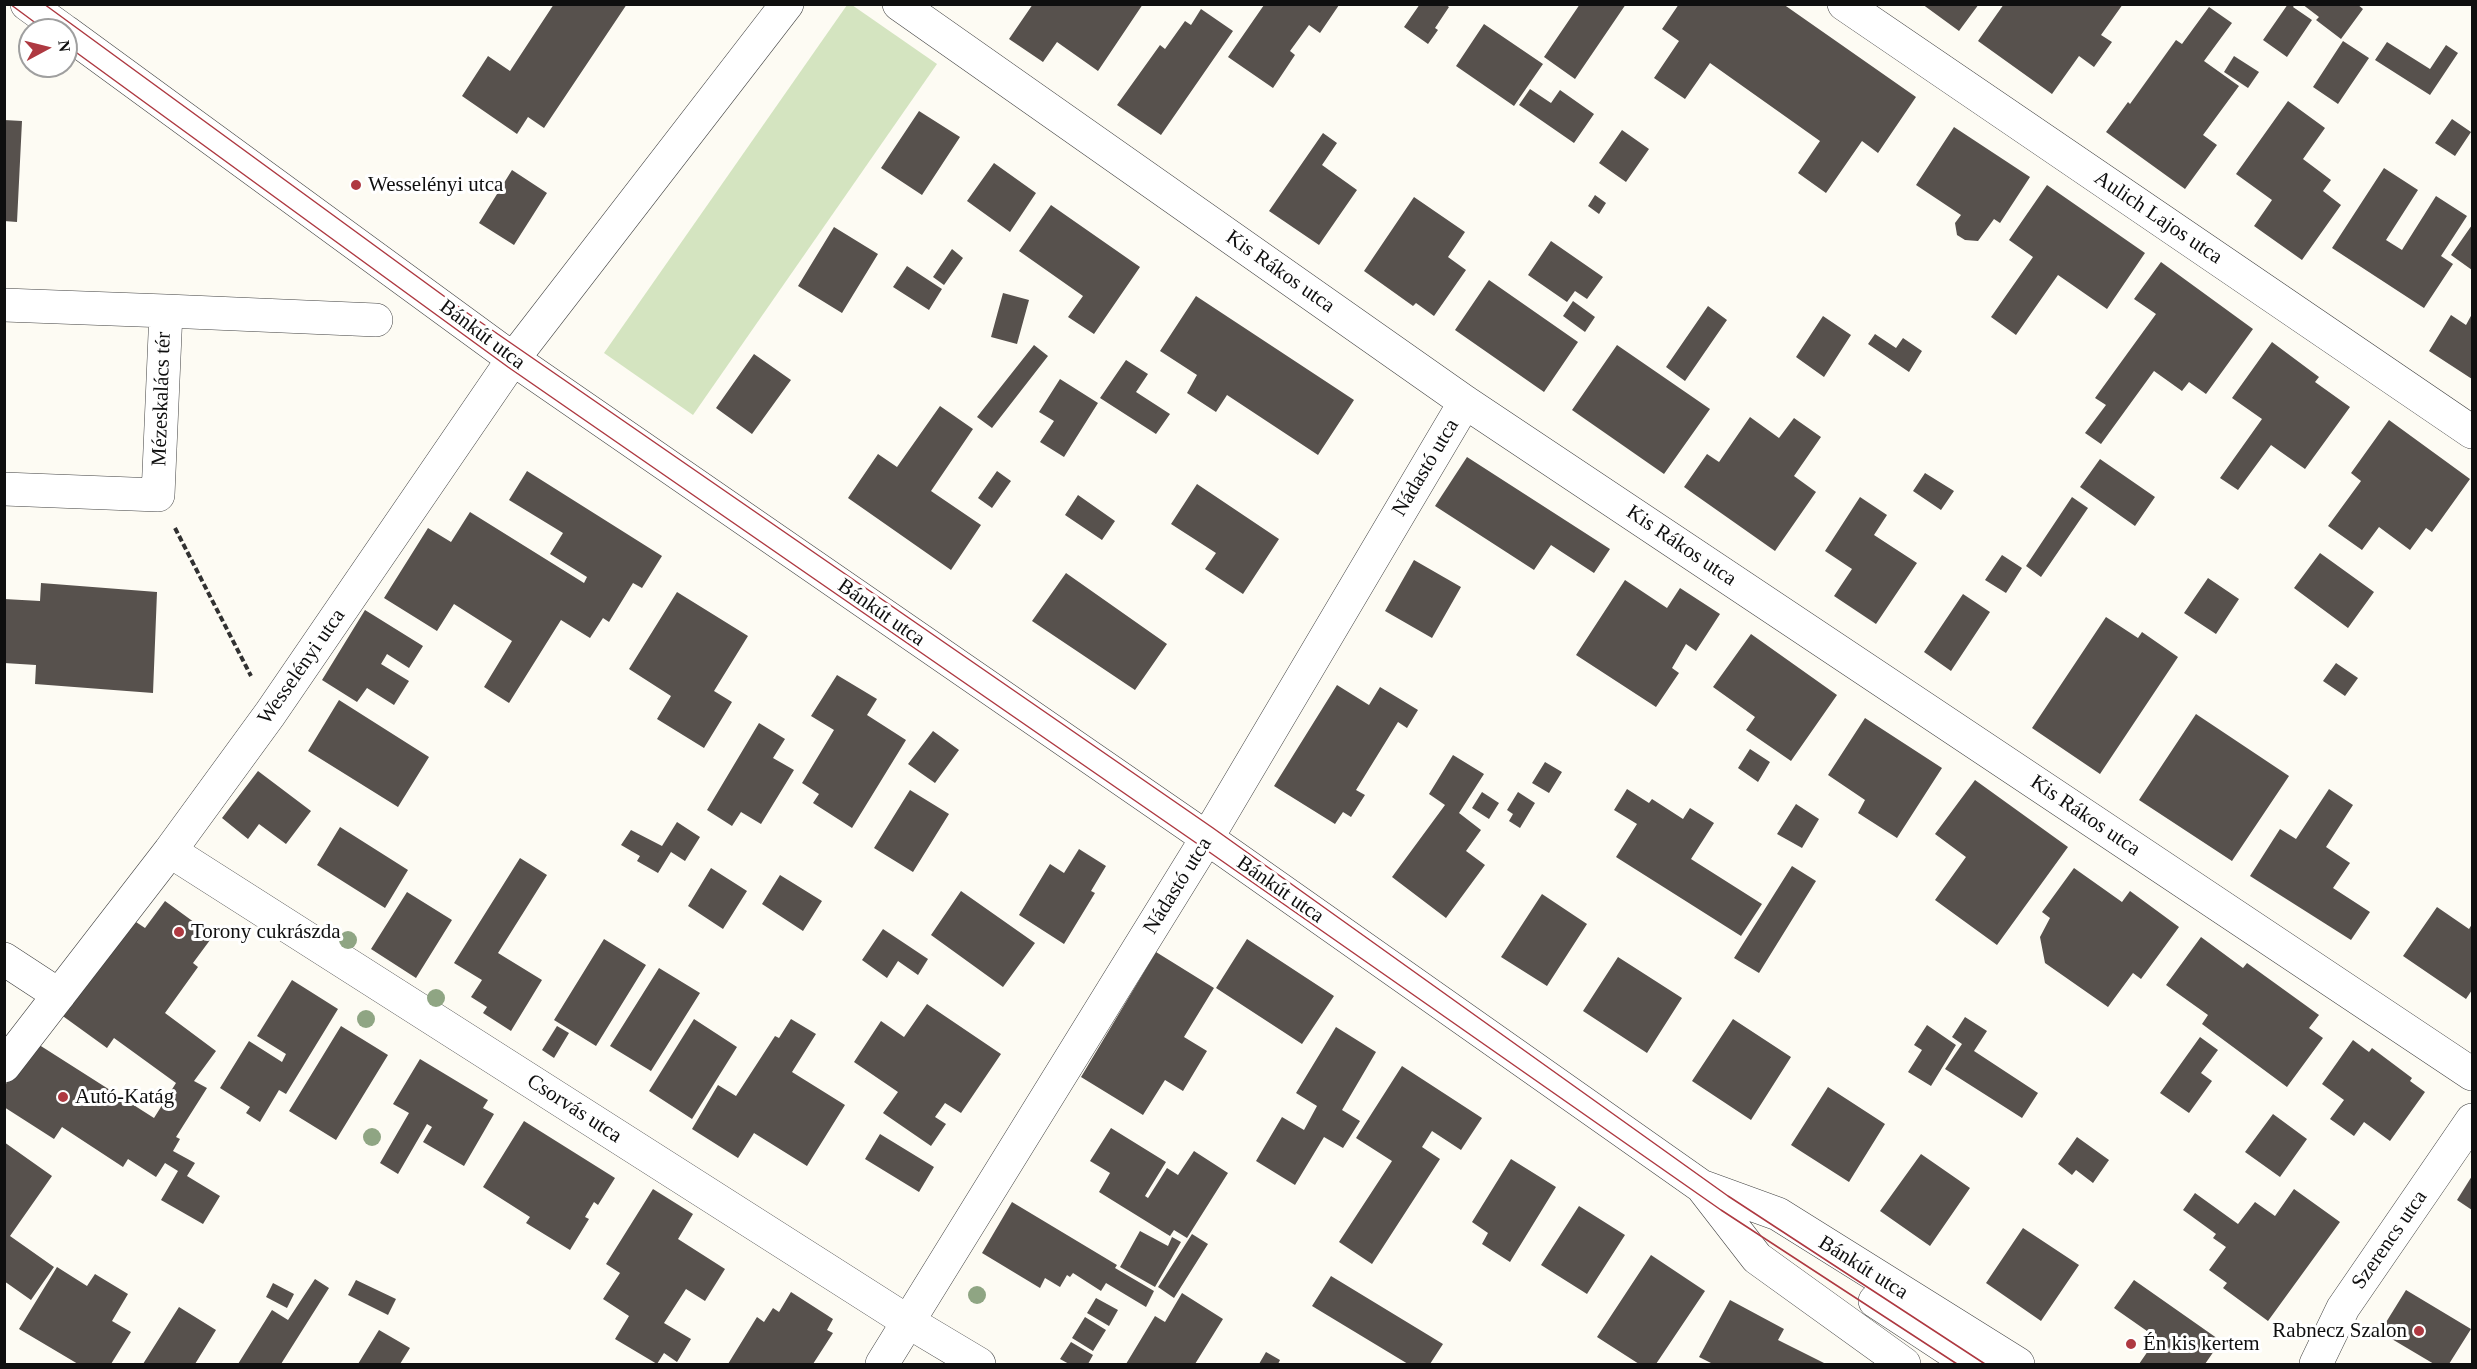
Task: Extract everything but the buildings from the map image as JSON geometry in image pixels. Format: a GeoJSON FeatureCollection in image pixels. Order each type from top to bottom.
{"type":"FeatureCollection","features":[{"type":"Feature","properties":{"kind":"street","name":"Bánkút utca"},"geometry":{"type":"LineString","coordinates":[[27,4],[46,18]]}},
{"type":"Feature","properties":{"kind":"street","name":"Wesselényi utca"},"geometry":{"type":"LineString","coordinates":[[4,1066],[170,851],[270,714],[513,359],[787,4]]}},
{"type":"Feature","properties":{"kind":"street","name":"Kis Rákos utca"},"geometry":{"type":"LineString","coordinates":[[898,4],[1465,402],[2472,1074]]}},
{"type":"Feature","properties":{"kind":"street","name":"Aulich Lajos utca"},"geometry":{"type":"LineString","coordinates":[[1844,4],[2472,432]]}},
{"type":"Feature","properties":{"kind":"street","name":"Bánkút utca"},"geometry":{"type":"LineString","coordinates":[[78,41],[513,359],[1207,838],[1701,1186],[1778,1214],[2018,1365]]}},
{"type":"Feature","properties":{"kind":"street","name":"Mézeskalács tér"},"geometry":{"type":"LineString","coordinates":[[4,305],[166,311],[158,495],[4,489]]}},
{"type":"Feature","properties":{"kind":"street"},"geometry":{"type":"LineString","coordinates":[[166,311],[376,320]]}},
{"type":"Feature","properties":{"kind":"street","name":"Nádastó utca"},"geometry":{"type":"LineString","coordinates":[[882,1365],[907,1321],[1207,838],[1465,402]]}},
{"type":"Feature","properties":{"kind":"street","name":"Csorvás utca"},"geometry":{"type":"LineString","coordinates":[[170,851],[907,1321],[980,1365]]}},
{"type":"Feature","properties":{"kind":"street"},"geometry":{"type":"LineString","coordinates":[[4,959],[59,995]]}},
{"type":"Feature","properties":{"kind":"street","name":"Szerencs utca"},"geometry":{"type":"LineString","coordinates":[[2316,1365],[2343,1308],[2472,1120]]}},
{"type":"Feature","properties":{"kind":"street","name":"Bánkút utca"},"geometry":{"type":"LineString","coordinates":[[1701,1186],[1757,1258],[1904,1365]]}},
{"type":"Feature","properties":{"kind":"street"},"geometry":{"type":"LineString","coordinates":[[1701,1186],[1971,1365]]}},
{"type":"Feature","properties":{"kind":"path"},"geometry":{"type":"LineString","coordinates":[[158,495],[270,714]]}},
{"type":"Feature","properties":{"kind":"green space"},"geometry":{"type":"Polygon","coordinates":[[[847,5],[852,5],[937,64],[693,415],[604,353],[847,5]]]}},
{"type":"Feature","properties":{"kind":"tram line"},"geometry":{"type":"LineString","coordinates":[[10,4],[29,18]]}},
{"type":"Feature","properties":{"kind":"tram line"},"geometry":{"type":"LineString","coordinates":[[44,4],[463,310],[1213,828],[1728,1196],[1985,1364]]}},
{"type":"Feature","properties":{"kind":"tram line"},"geometry":{"type":"LineString","coordinates":[[78,54],[508,367],[1202,847],[1721,1210],[1957,1364]]}},
{"type":"Feature","properties":{"kind":"place","name":"Wesselényi utca"},"geometry":{"type":"Point","coordinates":[356,185]}},
{"type":"Feature","properties":{"kind":"place","name":"Torony cukrászda"},"geometry":{"type":"Point","coordinates":[179,932]}},
{"type":"Feature","properties":{"kind":"place","name":"Autó-Katág"},"geometry":{"type":"Point","coordinates":[63,1097]}},
{"type":"Feature","properties":{"kind":"place","name":"Rabnecz Szalon"},"geometry":{"type":"Point","coordinates":[2419,1331]}},
{"type":"Feature","properties":{"kind":"place","name":"Én kis kertem"},"geometry":{"type":"Point","coordinates":[2131,1344]}}]}
